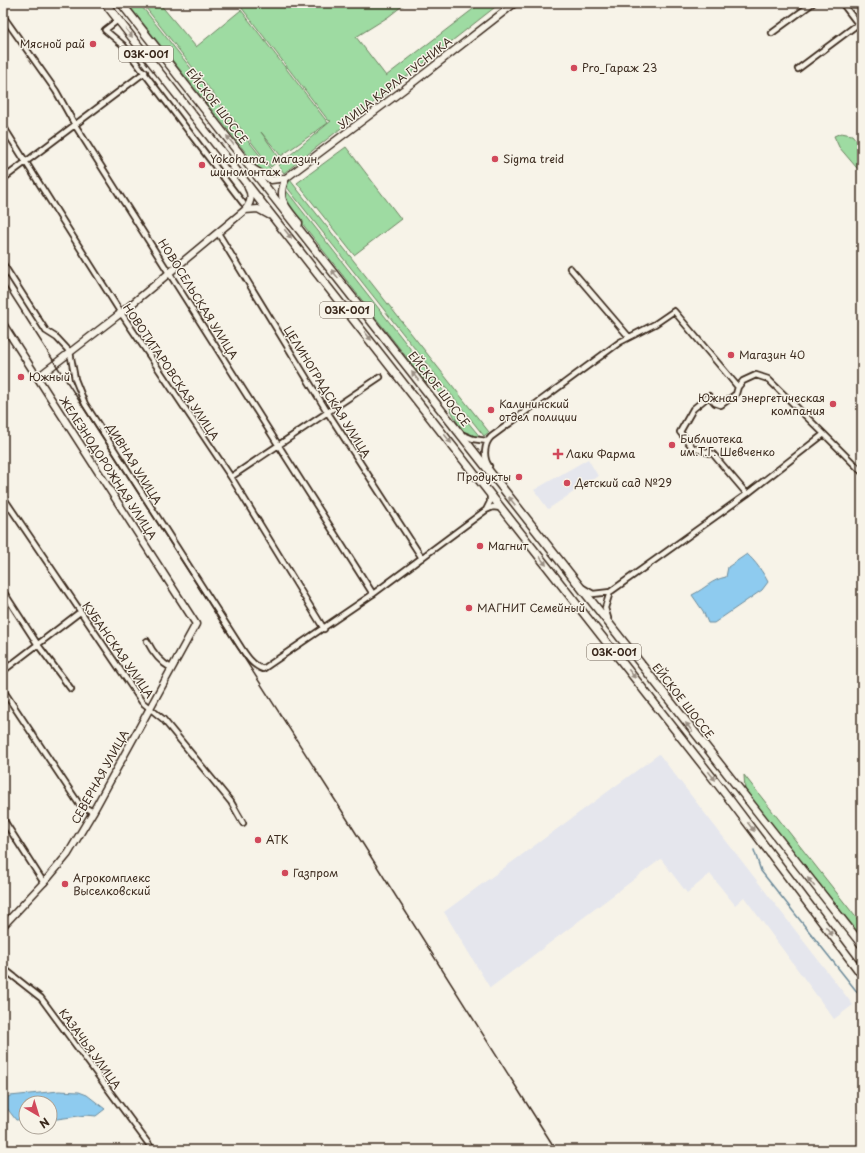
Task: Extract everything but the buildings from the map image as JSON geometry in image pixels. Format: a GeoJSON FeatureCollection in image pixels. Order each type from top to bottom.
{"type":"FeatureCollection","features":[{"type":"Feature","properties":{"kind":"main road","name":"03К-001"},"geometry":{"type":"LineString","coordinates":[[105,3],[238,170],[727,796],[862,975]]}},
{"type":"Feature","properties":{"kind":"main road","name":"ЕЙСКОЕ ШОССЕ"},"geometry":{"type":"LineString","coordinates":[[122,4],[862,945]]}},
{"type":"Feature","properties":{"kind":"street","name":"УЛИЦА КАРЛА ГУСНИКА"},"geometry":{"type":"LineString","coordinates":[[286,178],[378,110],[515,3]]}},
{"type":"Feature","properties":{"kind":"street"},"geometry":{"type":"LineString","coordinates":[[772,33],[813,3]]}},
{"type":"Feature","properties":{"kind":"street"},"geometry":{"type":"LineString","coordinates":[[842,3],[860,23],[862,29]]}},
{"type":"Feature","properties":{"kind":"street","name":"НОВОСЕЛЬСКАЯ УЛИЦА"},"geometry":{"type":"LineString","coordinates":[[3,16],[56,91],[75,125],[280,445],[373,594]]}},
{"type":"Feature","properties":{"kind":"street"},"geometry":{"type":"LineString","coordinates":[[118,20],[106,30],[123,45],[145,72],[243,203]]}},
{"type":"Feature","properties":{"kind":"street"},"geometry":{"type":"LineString","coordinates":[[798,68],[860,23]]}},
{"type":"Feature","properties":{"kind":"street"},"geometry":{"type":"LineString","coordinates":[[3,178],[25,160],[75,125],[145,72]]}},
{"type":"Feature","properties":{"kind":"street","name":"НОВОТИТАРОВСКАЯ УЛИЦА"},"geometry":{"type":"LineString","coordinates":[[3,126],[121,313],[231,477],[324,628]]}},
{"type":"Feature","properties":{"kind":"street"},"geometry":{"type":"LineString","coordinates":[[252,168],[271,180],[286,178],[282,190],[283,202],[299,223],[298,227]]}},
{"type":"Feature","properties":{"kind":"street"},"geometry":{"type":"LineString","coordinates":[[38,377],[121,313],[245,210],[250,203],[250,190],[238,174],[238,170]]}},
{"type":"Feature","properties":{"kind":"street"},"geometry":{"type":"LineString","coordinates":[[245,210],[258,209],[265,211],[272,218],[276,219]]}},
{"type":"Feature","properties":{"kind":"street","name":"ЦЕЛИНОГРАДСКАЯ УЛИЦА"},"geometry":{"type":"LineString","coordinates":[[218,233],[328,413],[422,558]]}},
{"type":"Feature","properties":{"kind":"street"},"geometry":{"type":"LineString","coordinates":[[3,264],[46,331],[57,338],[70,352]]}},
{"type":"Feature","properties":{"kind":"street"},"geometry":{"type":"LineString","coordinates":[[570,268],[629,337]]}},
{"type":"Feature","properties":{"kind":"street"},"geometry":{"type":"LineString","coordinates":[[460,434],[473,439],[486,441],[587,365],[629,337],[674,311],[738,387]]}},
{"type":"Feature","properties":{"kind":"street","name":"ЖЕЛЕЗНОДОРОЖНАЯ УЛИЦА"},"geometry":{"type":"LineString","coordinates":[[3,324],[196,624]]}},
{"type":"Feature","properties":{"kind":"street","name":"ДИВНАЯ УЛИЦА"},"geometry":{"type":"LineString","coordinates":[[70,352],[75,379],[85,404],[250,660],[263,669],[324,628]]}},
{"type":"Feature","properties":{"kind":"street"},"geometry":{"type":"LineString","coordinates":[[747,494],[713,454],[693,448],[680,432],[693,409],[709,396],[715,403],[721,405],[736,394],[738,387],[743,381],[756,375],[768,379],[862,472]]}},
{"type":"Feature","properties":{"kind":"street"},"geometry":{"type":"LineString","coordinates":[[231,477],[380,377]]}},
{"type":"Feature","properties":{"kind":"street"},"geometry":{"type":"LineString","coordinates":[[578,585],[593,594],[610,592],[747,494],[824,434]]}},
{"type":"Feature","properties":{"kind":"street"},"geometry":{"type":"LineString","coordinates":[[486,441],[485,454],[487,464],[499,480],[501,486]]}},
{"type":"Feature","properties":{"kind":"street"},"geometry":{"type":"LineString","coordinates":[[486,510],[490,502],[490,492]]}},
{"type":"Feature","properties":{"kind":"street","name":"КУБАНСКАЯ УЛИЦА"},"geometry":{"type":"LineString","coordinates":[[3,497],[142,702],[163,719],[231,802],[243,823]]}},
{"type":"Feature","properties":{"kind":"street"},"geometry":{"type":"LineString","coordinates":[[324,628],[373,594],[486,510],[493,507],[502,508]]}},
{"type":"Feature","properties":{"kind":"street"},"geometry":{"type":"LineString","coordinates":[[3,592],[71,689]]}},
{"type":"Feature","properties":{"kind":"street"},"geometry":{"type":"LineString","coordinates":[[610,592],[605,608],[606,613],[619,632],[618,636]]}},
{"type":"Feature","properties":{"kind":"street"},"geometry":{"type":"LineString","coordinates":[[3,671],[80,612]]}},
{"type":"Feature","properties":{"kind":"street","name":"СЕВЕРНАЯ УЛИЦА"},"geometry":{"type":"LineString","coordinates":[[3,926],[44,883],[68,854],[94,812],[196,624]]}},
{"type":"Feature","properties":{"kind":"street"},"geometry":{"type":"LineString","coordinates":[[147,641],[152,652],[164,664],[171,668]]}},
{"type":"Feature","properties":{"kind":"street"},"geometry":{"type":"LineString","coordinates":[[3,690],[79,804],[94,812]]}},
{"type":"Feature","properties":{"kind":"street"},"geometry":{"type":"LineString","coordinates":[[3,819],[44,883]]}},
{"type":"Feature","properties":{"kind":"street","name":"КАЗАЧЬЯ УЛИЦА"},"geometry":{"type":"LineString","coordinates":[[3,968],[41,998],[153,1150]]}},
{"type":"Feature","properties":{"kind":"shaded area","name":"Детский сад №29"},"geometry":{"type":"Polygon","coordinates":[[[588,459],[598,476],[548,509],[534,490],[588,459]]]}},
{"type":"Feature","properties":{"kind":"shaded area"},"geometry":{"type":"Polygon","coordinates":[[[659,754],[853,1005],[834,1019],[744,897],[735,905],[710,874],[687,893],[661,859],[490,988],[444,912],[659,754]]]}},
{"type":"Feature","properties":{"kind":"green space"},"geometry":{"type":"Polygon","coordinates":[[[127,3],[139,3],[277,177],[270,177],[258,168],[127,3]]]}},
{"type":"Feature","properties":{"kind":"green space"},"geometry":{"type":"Polygon","coordinates":[[[142,3],[159,3],[196,47],[241,10],[328,123],[281,156],[261,132],[280,159],[271,167],[142,3]]]}},
{"type":"Feature","properties":{"kind":"green space"},"geometry":{"type":"Polygon","coordinates":[[[238,3],[406,3],[388,17],[356,37],[386,76],[481,3],[499,4],[284,173],[278,165],[331,121],[328,120],[238,3]]]}},
{"type":"Feature","properties":{"kind":"green space"},"geometry":{"type":"Polygon","coordinates":[[[841,133],[852,135],[862,147],[862,174],[839,147],[834,136],[841,133]]]}},
{"type":"Feature","properties":{"kind":"green space"},"geometry":{"type":"Polygon","coordinates":[[[346,147],[401,219],[354,255],[297,183],[346,147]]]}},
{"type":"Feature","properties":{"kind":"green space"},"geometry":{"type":"Polygon","coordinates":[[[290,180],[489,432],[484,436],[286,186],[290,180]]]}},
{"type":"Feature","properties":{"kind":"green space"},"geometry":{"type":"Polygon","coordinates":[[[285,189],[445,393],[443,395],[425,381],[287,204],[284,196],[285,189]]]}},
{"type":"Feature","properties":{"kind":"green space"},"geometry":{"type":"Polygon","coordinates":[[[451,406],[464,423],[467,421],[481,438],[475,438],[465,433],[455,418],[450,408],[451,406]]]}},
{"type":"Feature","properties":{"kind":"green space"},"geometry":{"type":"Polygon","coordinates":[[[744,775],[862,925],[862,937],[745,791],[744,775]]]}},
{"type":"Feature","properties":{"kind":"water"},"geometry":{"type":"Polygon","coordinates":[[[747,554],[759,567],[768,582],[762,590],[714,623],[708,623],[703,611],[692,595],[712,582],[726,577],[728,567],[747,554]]]}},
{"type":"Feature","properties":{"kind":"water"},"geometry":{"type":"Polygon","coordinates":[[[59,1091],[79,1092],[87,1095],[105,1109],[96,1116],[86,1115],[58,1119],[58,1095],[20,1095],[59,1091]]]}},
{"type":"Feature","properties":{"kind":"water"},"geometry":{"type":"Polygon","coordinates":[[[18,1095],[18,1120],[16,1120],[6,1107],[4,1099],[10,1096],[18,1095]]]}},
{"type":"Feature","properties":{"kind":"waterway"},"geometry":{"type":"LineString","coordinates":[[754,850],[761,871],[862,998]]}},
{"type":"Feature","properties":{"kind":"railway"},"geometry":{"type":"LineString","coordinates":[[3,282],[337,803],[556,1150]]}},
{"type":"Feature","properties":{"kind":"place","name":"Мясной рай"},"geometry":{"type":"Point","coordinates":[93,44]}},
{"type":"Feature","properties":{"kind":"place","name":"Pro_Гараж 23"},"geometry":{"type":"Point","coordinates":[574,68]}},
{"type":"Feature","properties":{"kind":"place","name":"Sigma treid"},"geometry":{"type":"Point","coordinates":[495,159]}},
{"type":"Feature","properties":{"kind":"place","name":"Yokohama, магазин, шиномонтаж"},"geometry":{"type":"Point","coordinates":[202,165]}},
{"type":"Feature","properties":{"kind":"place","name":"Магазин 40"},"geometry":{"type":"Point","coordinates":[731,355]}},
{"type":"Feature","properties":{"kind":"place","name":"Южный"},"geometry":{"type":"Point","coordinates":[21,377]}},
{"type":"Feature","properties":{"kind":"place","name":"Южная энергетическая компания"},"geometry":{"type":"Point","coordinates":[833,404]}},
{"type":"Feature","properties":{"kind":"place","name":"Калининский отдел полиции"},"geometry":{"type":"Point","coordinates":[491,410]}},
{"type":"Feature","properties":{"kind":"place","name":"Библиотека им.Т.Г. Шевченко"},"geometry":{"type":"Point","coordinates":[672,445]}},
{"type":"Feature","properties":{"kind":"place","name":"Лаки Фарма"},"geometry":{"type":"Point","coordinates":[558,454]}},
{"type":"Feature","properties":{"kind":"place","name":"Продукты"},"geometry":{"type":"Point","coordinates":[519,477]}},
{"type":"Feature","properties":{"kind":"place","name":"Детский сад №29"},"geometry":{"type":"Point","coordinates":[567,483]}},
{"type":"Feature","properties":{"kind":"place","name":"Магнит"},"geometry":{"type":"Point","coordinates":[480,546]}},
{"type":"Feature","properties":{"kind":"place","name":"МАГНИТ Семейный"},"geometry":{"type":"Point","coordinates":[469,608]}},
{"type":"Feature","properties":{"kind":"place","name":"АТК"},"geometry":{"type":"Point","coordinates":[258,840]}},
{"type":"Feature","properties":{"kind":"place","name":"Газпром"},"geometry":{"type":"Point","coordinates":[285,873]}},
{"type":"Feature","properties":{"kind":"place","name":"Агрокомплекс Выселковский"},"geometry":{"type":"Point","coordinates":[65,884]}}]}
